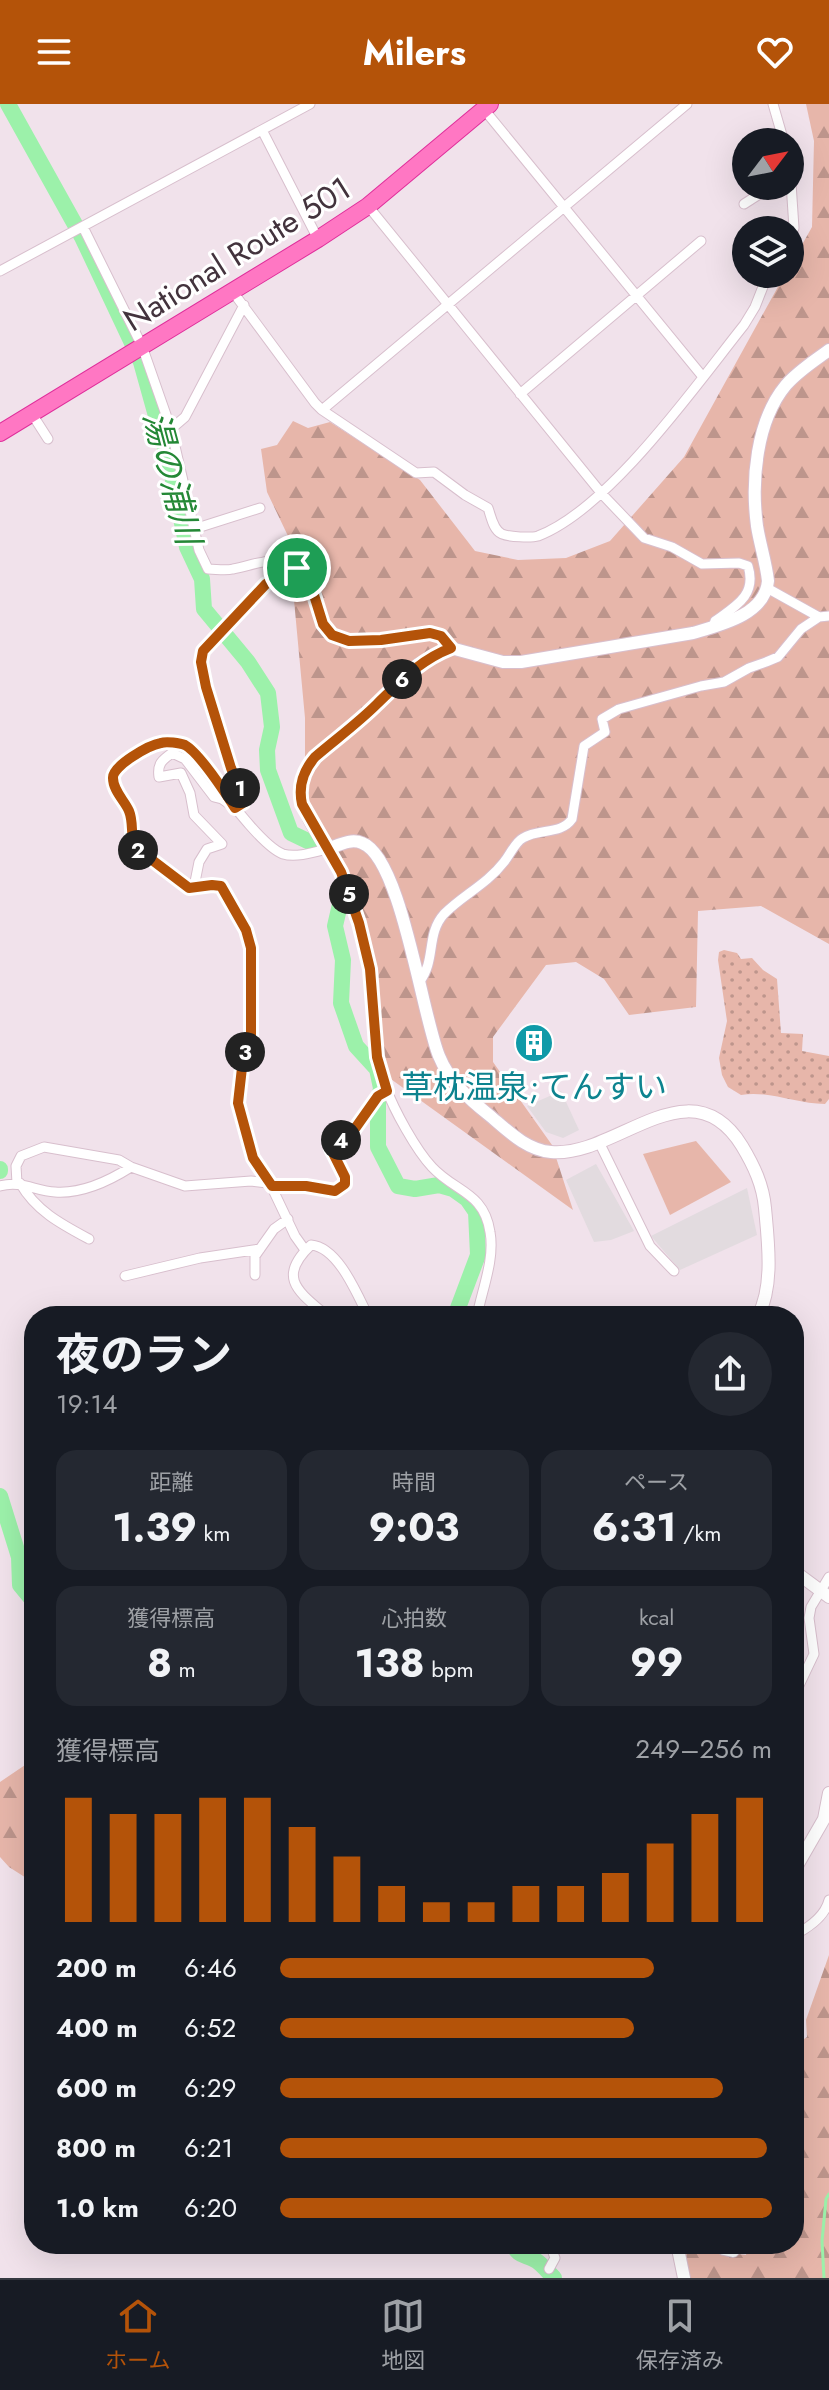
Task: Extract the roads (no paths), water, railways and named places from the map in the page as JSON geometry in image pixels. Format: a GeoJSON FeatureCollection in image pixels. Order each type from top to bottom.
{"type":"FeatureCollection","features":[{"type":"Feature","properties":{"kind":"highway","name":"National Route 501"},"geometry":{"type":"LineString","coordinates":[[0,433],[368,206],[485,106]]}},
{"type":"Feature","properties":{"kind":"street"},"geometry":{"type":"LineString","coordinates":[[0,271],[310,104]]}},
{"type":"Feature","properties":{"kind":"street"},"geometry":{"type":"LineString","coordinates":[[322,410],[687,104]]}},
{"type":"Feature","properties":{"kind":"street"},"geometry":{"type":"LineString","coordinates":[[773,104],[780,128]]}},
{"type":"Feature","properties":{"kind":"street"},"geometry":{"type":"LineString","coordinates":[[485,106],[563,209],[703,377]]}},
{"type":"Feature","properties":{"kind":"street"},"geometry":{"type":"LineString","coordinates":[[262,130],[318,239]]}},
{"type":"Feature","properties":{"kind":"street"},"geometry":{"type":"LineString","coordinates":[[744,204],[750,200]]}},
{"type":"Feature","properties":{"kind":"street"},"geometry":{"type":"LineString","coordinates":[[368,206],[602,494],[644,538],[672,547],[702,564],[739,563],[748,566],[752,577],[743,602],[715,621],[713,627]]}},
{"type":"Feature","properties":{"kind":"street"},"geometry":{"type":"LineString","coordinates":[[79,228],[138,349],[171,429],[199,550],[208,569],[230,570],[260,562],[285,562],[297,568],[314,595],[323,624],[332,635],[349,641],[430,633],[441,636],[451,648],[503,662],[521,662],[713,627],[754,608],[767,588],[767,568],[757,523],[756,459],[774,402],[795,374],[829,350]]}},
{"type":"Feature","properties":{"kind":"street"},"geometry":{"type":"LineString","coordinates":[[520,394],[701,241]]}},
{"type":"Feature","properties":{"kind":"street"},"geometry":{"type":"LineString","coordinates":[[233,292],[322,410],[416,473],[434,472],[488,508],[494,527],[502,534],[536,537],[602,494],[744,325],[762,288]]}},
{"type":"Feature","properties":{"kind":"street"},"geometry":{"type":"LineString","coordinates":[[171,429],[185,417],[244,305]]}},
{"type":"Feature","properties":{"kind":"street"},"geometry":{"type":"LineString","coordinates":[[32,414],[48,439]]}},
{"type":"Feature","properties":{"kind":"street"},"geometry":{"type":"LineString","coordinates":[[194,529],[260,508]]}},
{"type":"Feature","properties":{"kind":"street"},"geometry":{"type":"LineString","coordinates":[[235,808],[243,803],[243,797],[206,687],[201,662],[203,651],[266,584],[297,568]]}},
{"type":"Feature","properties":{"kind":"street"},"geometry":{"type":"LineString","coordinates":[[767,588],[824,616]]}},
{"type":"Feature","properties":{"kind":"street"},"geometry":{"type":"LineString","coordinates":[[420,981],[429,969],[434,927],[445,913],[480,887],[522,838],[567,826],[572,819],[584,746],[605,732],[602,719],[619,709],[724,682],[778,657],[801,629],[824,616]]}},
{"type":"Feature","properties":{"kind":"street"},"geometry":{"type":"LineString","coordinates":[[451,648],[419,664],[315,757],[307,767],[299,793],[302,804],[341,872],[359,923],[370,969],[383,1094],[430,1166],[476,1199],[484,1214],[490,1232],[490,1249],[479,1306]]}},
{"type":"Feature","properties":{"kind":"street"},"geometry":{"type":"LineString","coordinates":[[305,1250],[295,1236],[272,1186],[253,1158],[238,1103],[243,1059],[251,1036],[251,948],[246,930],[221,886],[189,888],[135,847],[130,813],[112,778],[115,770],[135,755],[162,742],[185,745],[235,808],[265,840],[284,854],[309,854],[352,841],[361,842],[377,854],[392,885],[440,1060],[470,1099],[513,1135],[538,1150],[569,1152],[645,1121],[682,1111],[704,1115],[722,1123],[736,1137],[759,1177],[765,1204],[767,1268],[761,1306]]}},
{"type":"Feature","properties":{"kind":"street"},"geometry":{"type":"LineString","coordinates":[[194,887],[199,862],[207,849],[222,844],[194,815],[190,793],[181,773],[159,777],[158,768],[162,760],[172,753],[185,759],[214,797],[235,808]]}},
{"type":"Feature","properties":{"kind":"street"},"geometry":{"type":"LineString","coordinates":[[89,1239],[37,1207],[19,1183],[16,1166],[21,1156],[44,1147],[119,1160],[185,1186],[251,1181],[272,1186],[306,1186],[335,1191],[345,1184],[345,1177],[331,1149],[354,1130],[383,1094]]}},
{"type":"Feature","properties":{"kind":"street"},"geometry":{"type":"LineString","coordinates":[[599,1142],[650,1246],[674,1271]]}},
{"type":"Feature","properties":{"kind":"street"},"geometry":{"type":"LineString","coordinates":[[0,1186],[19,1183],[54,1192],[79,1190],[116,1177],[131,1167]]}},
{"type":"Feature","properties":{"kind":"street"},"geometry":{"type":"LineString","coordinates":[[255,1275],[255,1256],[274,1229],[288,1219]]}},
{"type":"Feature","properties":{"kind":"street"},"geometry":{"type":"LineString","coordinates":[[316,1306],[296,1289],[292,1276],[296,1261],[311,1245],[319,1245],[340,1264],[363,1306]]}},
{"type":"Feature","properties":{"kind":"street"},"geometry":{"type":"LineString","coordinates":[[125,1276],[200,1258],[260,1249]]}},
{"type":"Feature","properties":{"kind":"street"},"geometry":{"type":"LineString","coordinates":[[804,1675],[814,1654],[809,1618],[811,1607],[825,1593],[829,1577]]}},
{"type":"Feature","properties":{"kind":"street"},"geometry":{"type":"LineString","coordinates":[[804,1578],[825,1593]]}},
{"type":"Feature","properties":{"kind":"street"},"geometry":{"type":"LineString","coordinates":[[804,1854],[824,1819],[829,1793]]}},
{"type":"Feature","properties":{"kind":"street"},"geometry":{"type":"LineString","coordinates":[[804,1930],[824,1912],[829,1900]]}},
{"type":"Feature","properties":{"kind":"street"},"geometry":{"type":"LineString","coordinates":[[549,2269],[555,2258],[554,2254]]}},
{"type":"Feature","properties":{"kind":"street"},"geometry":{"type":"LineString","coordinates":[[679,2254],[684,2278]]}},
{"type":"Feature","properties":{"kind":"waterway","name":"湯の浦川"},"geometry":{"type":"LineString","coordinates":[[8,104],[82,237],[141,362],[170,466],[187,547],[202,579],[204,609],[248,662],[268,693],[272,727],[267,750],[268,770],[291,833],[314,844]]}},
{"type":"Feature","properties":{"kind":"waterway","name":"湯の浦川"},"geometry":{"type":"LineString","coordinates":[[340,891],[335,926],[343,960],[341,1003],[356,1046],[377,1069],[381,1088],[378,1147],[398,1186],[415,1189],[439,1185],[453,1189],[467,1199],[476,1212],[478,1255],[459,1306]]}},
{"type":"Feature","properties":{"kind":"waterway"},"geometry":{"type":"LineString","coordinates":[[0,1496],[19,1557],[20,1585],[24,1590]]}},
{"type":"Feature","properties":{"kind":"waterway"},"geometry":{"type":"LineString","coordinates":[[824,2278],[822,2241],[829,2194]]}},
{"type":"Feature","properties":{"kind":"waterway"},"geometry":{"type":"LineString","coordinates":[[521,2254],[539,2262],[554,2278]]}},
{"type":"Feature","properties":{"kind":"place","name":"草枕温泉;てんすい"},"geometry":{"type":"Point","coordinates":[534,1043]}}]}
